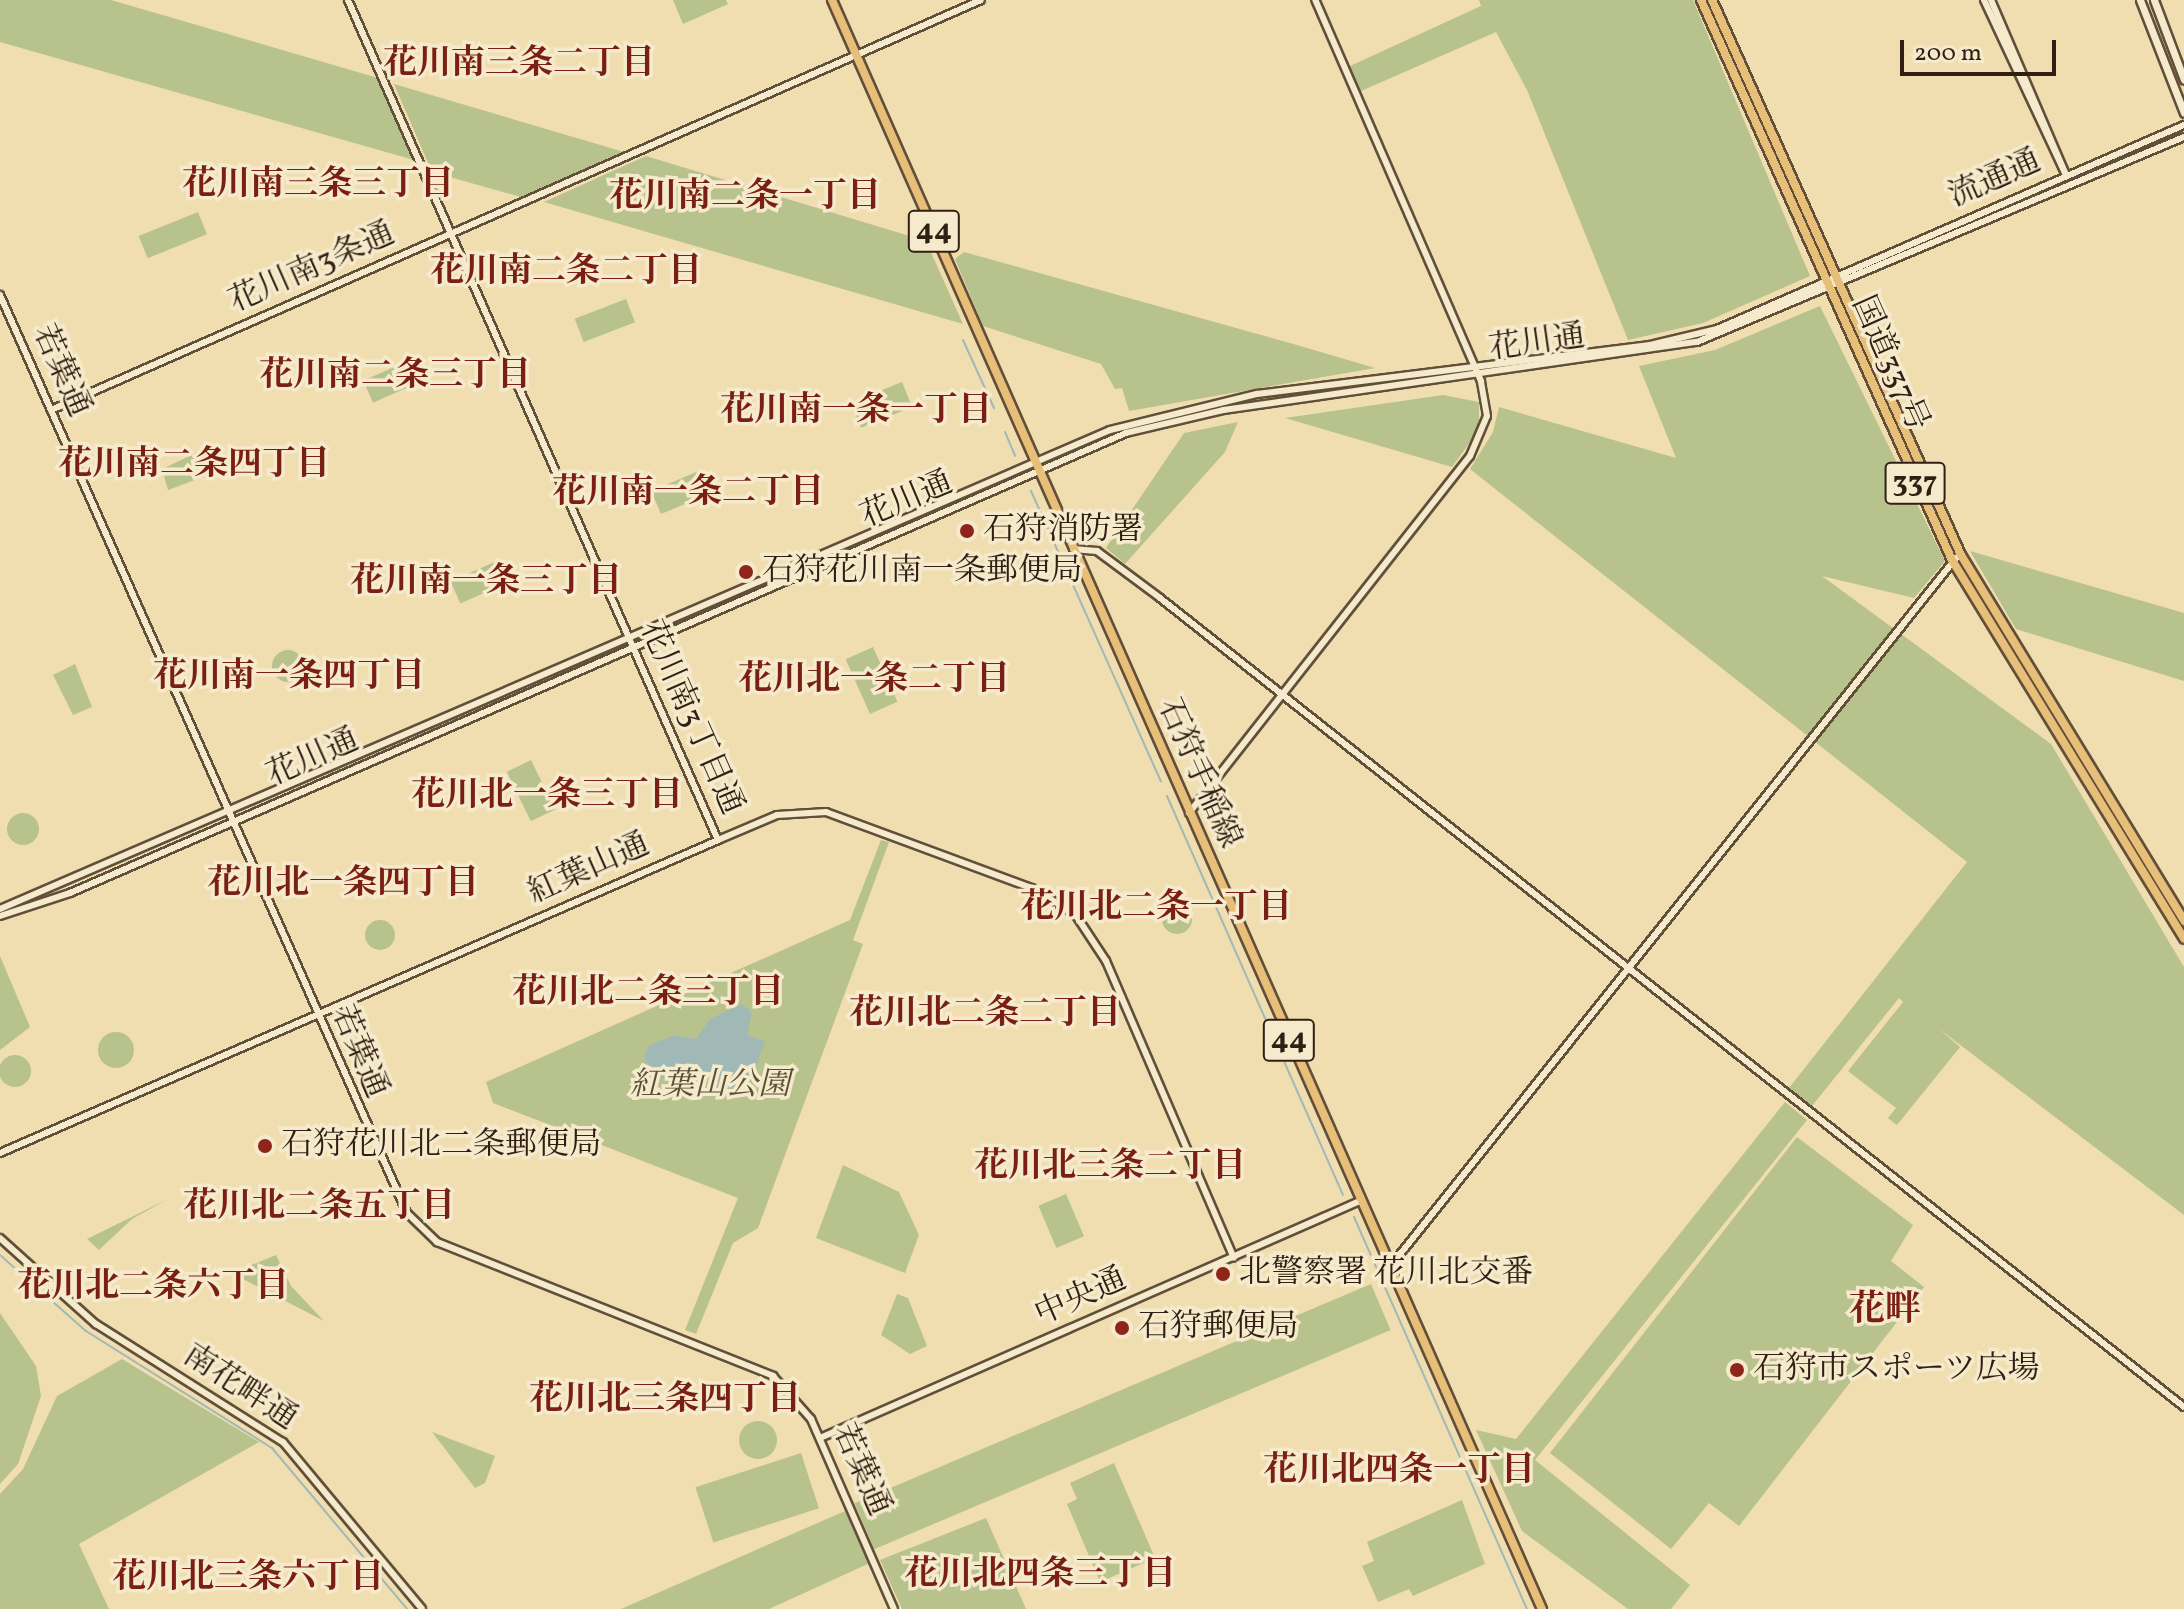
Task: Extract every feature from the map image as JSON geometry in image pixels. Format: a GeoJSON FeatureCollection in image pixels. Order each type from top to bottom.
{"type":"FeatureCollection","features":[{"type":"Feature","properties":{"kind":"main road","name":"石狩手稲線"},"geometry":{"type":"LineString","coordinates":[[832,0],[1542,1609]]}},
{"type":"Feature","properties":{"kind":"main road","name":"国道337号"},"geometry":{"type":"LineString","coordinates":[[1701,0],[1957,558],[2184,938]]}},
{"type":"Feature","properties":{"kind":"main road","name":"国道337号"},"geometry":{"type":"LineString","coordinates":[[1712,0],[1830,278]]}},
{"type":"Feature","properties":{"kind":"main road"},"geometry":{"type":"LineString","coordinates":[[2140,0],[2184,113]]}},
{"type":"Feature","properties":{"kind":"main road"},"geometry":{"type":"LineString","coordinates":[[2154,0],[2184,80]]}},
{"type":"Feature","properties":{"kind":"main road","name":"国道337号"},"geometry":{"type":"LineString","coordinates":[[1957,558],[2184,921]]}},
{"type":"Feature","properties":{"kind":"street","name":"花川南3丁目通"},"geometry":{"type":"LineString","coordinates":[[348,0],[718,840]]}},
{"type":"Feature","properties":{"kind":"street","name":"花川南3条通"},"geometry":{"type":"LineString","coordinates":[[51,410],[981,0]]}},
{"type":"Feature","properties":{"kind":"street"},"geometry":{"type":"LineString","coordinates":[[1189,813],[1477,446],[1489,408],[1476,369],[1315,0]]}},
{"type":"Feature","properties":{"kind":"street"},"geometry":{"type":"LineString","coordinates":[[1984,0],[2066,175]]}},
{"type":"Feature","properties":{"kind":"street"},"geometry":{"type":"LineString","coordinates":[[1991,0],[2066,175]]}},
{"type":"Feature","properties":{"kind":"street","name":"流通通"},"geometry":{"type":"LineString","coordinates":[[1830,278],[2184,125]]}},
{"type":"Feature","properties":{"kind":"street","name":"流通通"},"geometry":{"type":"LineString","coordinates":[[1835,289],[2184,137]]}},
{"type":"Feature","properties":{"kind":"street","name":"花川通"},"geometry":{"type":"LineString","coordinates":[[0,909],[631,643],[1036,467],[1188,408],[1687,337],[1830,278]]}},
{"type":"Feature","properties":{"kind":"street","name":"花川通"},"geometry":{"type":"LineString","coordinates":[[1036,467],[1179,418],[1674,348],[1835,289]]}},
{"type":"Feature","properties":{"kind":"street","name":"若葉通"},"geometry":{"type":"LineString","coordinates":[[0,295],[385,1176],[419,1227],[479,1260],[759,1366],[801,1402],[820,1438],[894,1609]]}},
{"type":"Feature","properties":{"kind":"street"},"geometry":{"type":"LineString","coordinates":[[1073,549],[1097,551],[2184,1407]]}},
{"type":"Feature","properties":{"kind":"street"},"geometry":{"type":"LineString","coordinates":[[1389,1268],[1957,558]]}},
{"type":"Feature","properties":{"kind":"street","name":"花川通"},"geometry":{"type":"LineString","coordinates":[[0,916],[232,822],[631,643]]}},
{"type":"Feature","properties":{"kind":"street","name":"紅葉山通"},"geometry":{"type":"LineString","coordinates":[[0,1153],[777,815],[826,812],[1066,905],[1098,945],[1234,1258]]}},
{"type":"Feature","properties":{"kind":"street","name":"中央通"},"geometry":{"type":"LineString","coordinates":[[820,1438],[1360,1201]]}},
{"type":"Feature","properties":{"kind":"street","name":"南花畔通"},"geometry":{"type":"LineString","coordinates":[[0,1238],[96,1324],[283,1442],[422,1609]]}},
{"type":"Feature","properties":{"kind":"green space"},"geometry":{"type":"Polygon","coordinates":[[[0,0],[111,0],[378,78],[414,160],[0,42],[0,0]]]}},
{"type":"Feature","properties":{"kind":"green space"},"geometry":{"type":"Polygon","coordinates":[[[673,0],[726,0],[728,4],[683,24],[673,0]]]}},
{"type":"Feature","properties":{"kind":"green space"},"geometry":{"type":"Polygon","coordinates":[[[1479,0],[1693,0],[1810,276],[1703,323],[1628,340],[1527,90],[1496,32],[1361,91],[1350,66],[1481,6],[1479,0]]]}},
{"type":"Feature","properties":{"kind":"green space"},"geometry":{"type":"Polygon","coordinates":[[[394,84],[624,152],[521,197],[432,172],[394,84]]]}},
{"type":"Feature","properties":{"kind":"green space"},"geometry":{"type":"Polygon","coordinates":[[[646,156],[926,241],[963,324],[544,202],[646,156]]]}},
{"type":"Feature","properties":{"kind":"green space"},"geometry":{"type":"Polygon","coordinates":[[[198,212],[207,234],[148,258],[139,236],[198,212]]]}},
{"type":"Feature","properties":{"kind":"green space"},"geometry":{"type":"Polygon","coordinates":[[[964,252],[1375,368],[1129,411],[1122,388],[1115,389],[1101,364],[983,326],[955,259],[964,252]]]}},
{"type":"Feature","properties":{"kind":"green space"},"geometry":{"type":"Polygon","coordinates":[[[626,299],[635,322],[584,342],[575,319],[626,299]]]}},
{"type":"Feature","properties":{"kind":"green space"},"geometry":{"type":"Polygon","coordinates":[[[1820,306],[1945,561],[1914,598],[1822,576],[2051,744],[2184,967],[2184,1215],[1938,1028],[1960,1047],[1897,1125],[1888,1118],[1896,1108],[1848,1071],[1903,1002],[1899,998],[1812,1106],[1789,1088],[1967,862],[1470,469],[1493,432],[1499,407],[1676,458],[1639,366],[1715,350],[1820,306]]]}},
{"type":"Feature","properties":{"kind":"green space"},"geometry":{"type":"Polygon","coordinates":[[[419,356],[429,378],[373,403],[363,381],[419,356]]]}},
{"type":"Feature","properties":{"kind":"green space"},"geometry":{"type":"Polygon","coordinates":[[[902,382],[912,407],[861,428],[851,403],[902,382]]]}},
{"type":"Feature","properties":{"kind":"green space"},"geometry":{"type":"Polygon","coordinates":[[[1443,395],[1479,402],[1479,430],[1452,467],[1285,418],[1443,395]]]}},
{"type":"Feature","properties":{"kind":"green space"},"geometry":{"type":"Polygon","coordinates":[[[1238,422],[1225,452],[1125,564],[1106,548],[1184,433],[1238,422]]]}},
{"type":"Feature","properties":{"kind":"green space"},"geometry":{"type":"Polygon","coordinates":[[[209,447],[216,472],[168,490],[162,469],[209,447]]]}},
{"type":"Feature","properties":{"kind":"green space"},"geometry":{"type":"Polygon","coordinates":[[[701,470],[711,493],[661,514],[651,491],[701,470]]]}},
{"type":"Feature","properties":{"kind":"green space"},"geometry":{"type":"Polygon","coordinates":[[[1970,551],[2184,613],[2184,681],[2016,629],[1970,551]]]}},
{"type":"Feature","properties":{"kind":"green space"},"geometry":{"type":"Polygon","coordinates":[[[499,560],[509,582],[460,603],[451,582],[499,560]]]}},
{"type":"Feature","properties":{"kind":"green space"},"geometry":{"type":"Polygon","coordinates":[[[873,647],[897,702],[870,714],[846,659],[873,647]]]}},
{"type":"Feature","properties":{"kind":"green space"},"geometry":{"type":"Polygon","coordinates":[[[288,650],[299,655],[304,666],[299,677],[288,682],[277,677],[272,666],[277,655],[288,650]]]}},
{"type":"Feature","properties":{"kind":"green space"},"geometry":{"type":"Polygon","coordinates":[[[75,664],[92,707],[73,715],[53,675],[75,664]]]}},
{"type":"Feature","properties":{"kind":"green space"},"geometry":{"type":"Polygon","coordinates":[[[531,760],[555,809],[531,821],[507,772],[531,760]]]}},
{"type":"Feature","properties":{"kind":"green space"},"geometry":{"type":"Polygon","coordinates":[[[23,813],[34,818],[39,829],[34,840],[23,845],[12,840],[7,829],[12,818],[23,813]]]}},
{"type":"Feature","properties":{"kind":"green space","name":"紅葉山公園"},"geometry":{"type":"Polygon","coordinates":[[[881,840],[889,842],[853,940],[863,944],[758,1228],[733,1243],[696,1334],[685,1330],[738,1198],[493,1103],[486,1082],[850,920],[881,840]]]}},
{"type":"Feature","properties":{"kind":"green space"},"geometry":{"type":"Polygon","coordinates":[[[1177,904],[1188,908],[1192,919],[1188,930],[1177,934],[1166,930],[1162,919],[1166,908],[1177,904]]]}},
{"type":"Feature","properties":{"kind":"green space"},"geometry":{"type":"Polygon","coordinates":[[[380,920],[391,924],[395,935],[391,946],[380,950],[369,946],[365,935],[369,924],[380,920]]]}},
{"type":"Feature","properties":{"kind":"green space"},"geometry":{"type":"Polygon","coordinates":[[[0,956],[30,1027],[0,1050],[0,956]]]}},
{"type":"Feature","properties":{"kind":"green space"},"geometry":{"type":"Polygon","coordinates":[[[116,1032],[129,1037],[134,1050],[129,1063],[116,1068],[103,1063],[98,1050],[103,1037],[116,1032]]]}},
{"type":"Feature","properties":{"kind":"green space"},"geometry":{"type":"Polygon","coordinates":[[[15,1055],[26,1060],[31,1071],[26,1082],[15,1087],[4,1082],[-1,1071],[4,1060],[15,1055]]]}},
{"type":"Feature","properties":{"kind":"green space"},"geometry":{"type":"Polygon","coordinates":[[[1785,1102],[1807,1120],[1535,1460],[1690,1585],[1671,1609],[1628,1609],[1522,1531],[1476,1430],[1516,1439],[1785,1102]]]}},
{"type":"Feature","properties":{"kind":"green space","name":"石狩市スポーツ広場"},"geometry":{"type":"Polygon","coordinates":[[[1797,1137],[1913,1225],[1891,1261],[1924,1287],[1739,1526],[1709,1503],[1671,1549],[1550,1453],[1797,1137]]]}},
{"type":"Feature","properties":{"kind":"green space"},"geometry":{"type":"Polygon","coordinates":[[[843,1165],[899,1192],[919,1235],[905,1273],[816,1238],[843,1165]]]}},
{"type":"Feature","properties":{"kind":"green space"},"geometry":{"type":"Polygon","coordinates":[[[1066,1194],[1084,1236],[1056,1248],[1038,1206],[1066,1194]]]}},
{"type":"Feature","properties":{"kind":"green space"},"geometry":{"type":"Polygon","coordinates":[[[168,1199],[132,1219],[99,1250],[87,1239],[168,1199]]]}},
{"type":"Feature","properties":{"kind":"green space"},"geometry":{"type":"Polygon","coordinates":[[[276,1255],[291,1286],[324,1321],[243,1279],[239,1270],[276,1255]]]}},
{"type":"Feature","properties":{"kind":"green space"},"geometry":{"type":"Polygon","coordinates":[[[1371,1284],[1391,1330],[874,1549],[855,1503],[1371,1284]]]}},
{"type":"Feature","properties":{"kind":"green space"},"geometry":{"type":"Polygon","coordinates":[[[897,1294],[908,1298],[927,1346],[910,1354],[881,1335],[897,1294]]]}},
{"type":"Feature","properties":{"kind":"green space"},"geometry":{"type":"Polygon","coordinates":[[[0,1313],[36,1366],[41,1396],[18,1464],[0,1484],[0,1313]]]}},
{"type":"Feature","properties":{"kind":"green space"},"geometry":{"type":"Polygon","coordinates":[[[122,1359],[259,1442],[79,1544],[109,1609],[0,1609],[0,1494],[23,1469],[57,1396],[122,1359]]]}},
{"type":"Feature","properties":{"kind":"green space"},"geometry":{"type":"Polygon","coordinates":[[[758,1421],[771,1427],[777,1440],[771,1453],[758,1459],[745,1453],[739,1440],[745,1427],[758,1421]]]}},
{"type":"Feature","properties":{"kind":"green space"},"geometry":{"type":"Polygon","coordinates":[[[432,1432],[495,1456],[485,1483],[475,1488],[432,1432]]]}},
{"type":"Feature","properties":{"kind":"green space"},"geometry":{"type":"Polygon","coordinates":[[[801,1453],[819,1508],[713,1542],[695,1487],[801,1453]]]}},
{"type":"Feature","properties":{"kind":"green space"},"geometry":{"type":"Polygon","coordinates":[[[1114,1463],[1155,1558],[1100,1582],[1067,1504],[1077,1499],[1070,1483],[1114,1463]]]}},
{"type":"Feature","properties":{"kind":"green space"},"geometry":{"type":"Polygon","coordinates":[[[1462,1500],[1485,1564],[1413,1596],[1409,1589],[1378,1602],[1362,1566],[1374,1561],[1367,1542],[1462,1500]]]}},
{"type":"Feature","properties":{"kind":"green space"},"geometry":{"type":"Polygon","coordinates":[[[845,1511],[870,1563],[769,1609],[621,1609],[845,1511]]]}},
{"type":"Feature","properties":{"kind":"green space"},"geometry":{"type":"Polygon","coordinates":[[[986,1518],[1026,1609],[902,1609],[880,1560],[986,1518]]]}},
{"type":"Feature","properties":{"kind":"water"},"geometry":{"type":"Polygon","coordinates":[[[742,1004],[752,1013],[747,1035],[765,1041],[750,1082],[732,1088],[704,1075],[672,1083],[650,1070],[644,1056],[649,1046],[674,1035],[696,1039],[710,1019],[742,1004]]]}},
{"type":"Feature","properties":{"kind":"waterway"},"geometry":{"type":"LineString","coordinates":[[963,340],[994,408]]}},
{"type":"Feature","properties":{"kind":"waterway"},"geometry":{"type":"LineString","coordinates":[[1005,432],[1015,456]]}},
{"type":"Feature","properties":{"kind":"waterway"},"geometry":{"type":"LineString","coordinates":[[1031,491],[1161,781]]}},
{"type":"Feature","properties":{"kind":"waterway"},"geometry":{"type":"LineString","coordinates":[[1167,796],[1343,1195]]}},
{"type":"Feature","properties":{"kind":"waterway"},"geometry":{"type":"LineString","coordinates":[[1354,1217],[1527,1609]]}},
{"type":"Feature","properties":{"kind":"waterway"},"geometry":{"type":"LineString","coordinates":[[0,1255],[86,1331],[272,1448],[407,1609]]}},
{"type":"Feature","properties":{"kind":"place","name":"石狩消防署"},"geometry":{"type":"Point","coordinates":[967,531]}},
{"type":"Feature","properties":{"kind":"place","name":"石狩花川南一条郵便局"},"geometry":{"type":"Point","coordinates":[746,572]}},
{"type":"Feature","properties":{"kind":"place","name":"石狩花川北二条郵便局"},"geometry":{"type":"Point","coordinates":[265,1146]}},
{"type":"Feature","properties":{"kind":"place","name":"北警察署 花川北交番"},"geometry":{"type":"Point","coordinates":[1223,1274]}},
{"type":"Feature","properties":{"kind":"place","name":"石狩郵便局"},"geometry":{"type":"Point","coordinates":[1122,1328]}},
{"type":"Feature","properties":{"kind":"place","name":"石狩市スポーツ広場"},"geometry":{"type":"Point","coordinates":[1737,1370]}},
{"type":"Feature","properties":{"kind":"district","name":"花川南三条二丁目"},"geometry":{"type":"Point","coordinates":[519,65]}},
{"type":"Feature","properties":{"kind":"district","name":"花川南三条三丁目"},"geometry":{"type":"Point","coordinates":[318,186]}},
{"type":"Feature","properties":{"kind":"district","name":"花川南二条一丁目"},"geometry":{"type":"Point","coordinates":[745,198]}},
{"type":"Feature","properties":{"kind":"district","name":"花川南二条二丁目"},"geometry":{"type":"Point","coordinates":[566,273]}},
{"type":"Feature","properties":{"kind":"district","name":"花川南二条三丁目"},"geometry":{"type":"Point","coordinates":[395,377]}},
{"type":"Feature","properties":{"kind":"district","name":"花川南一条一丁目"},"geometry":{"type":"Point","coordinates":[856,412]}},
{"type":"Feature","properties":{"kind":"district","name":"花川南二条四丁目"},"geometry":{"type":"Point","coordinates":[194,466]}},
{"type":"Feature","properties":{"kind":"district","name":"花川南一条二丁目"},"geometry":{"type":"Point","coordinates":[688,494]}},
{"type":"Feature","properties":{"kind":"district","name":"花川南一条三丁目"},"geometry":{"type":"Point","coordinates":[486,583]}},
{"type":"Feature","properties":{"kind":"district","name":"花川南一条四丁目"},"geometry":{"type":"Point","coordinates":[289,678]}},
{"type":"Feature","properties":{"kind":"district","name":"花川北一条二丁目"},"geometry":{"type":"Point","coordinates":[874,681]}},
{"type":"Feature","properties":{"kind":"district","name":"花川北一条三丁目"},"geometry":{"type":"Point","coordinates":[547,797]}},
{"type":"Feature","properties":{"kind":"district","name":"花川北一条四丁目"},"geometry":{"type":"Point","coordinates":[343,885]}},
{"type":"Feature","properties":{"kind":"district","name":"花川北二条一丁目"},"geometry":{"type":"Point","coordinates":[1156,909]}},
{"type":"Feature","properties":{"kind":"district","name":"花川北二条三丁目"},"geometry":{"type":"Point","coordinates":[648,994]}},
{"type":"Feature","properties":{"kind":"district","name":"花川北二条二丁目"},"geometry":{"type":"Point","coordinates":[985,1015]}},
{"type":"Feature","properties":{"kind":"district","name":"花川北三条二丁目"},"geometry":{"type":"Point","coordinates":[1110,1168]}},
{"type":"Feature","properties":{"kind":"district","name":"花川北二条五丁目"},"geometry":{"type":"Point","coordinates":[319,1208]}},
{"type":"Feature","properties":{"kind":"district","name":"花川北二条六丁目"},"geometry":{"type":"Point","coordinates":[153,1288]}},
{"type":"Feature","properties":{"kind":"district","name":"花畔"},"geometry":{"type":"Point","coordinates":[1885,1312]}},
{"type":"Feature","properties":{"kind":"district","name":"花川北三条四丁目"},"geometry":{"type":"Point","coordinates":[665,1401]}},
{"type":"Feature","properties":{"kind":"district","name":"花川北四条一丁目"},"geometry":{"type":"Point","coordinates":[1399,1472]}},
{"type":"Feature","properties":{"kind":"district","name":"花川北四条三丁目"},"geometry":{"type":"Point","coordinates":[1040,1576]}},
{"type":"Feature","properties":{"kind":"district","name":"花川北三条六丁目"},"geometry":{"type":"Point","coordinates":[248,1579]}}]}
